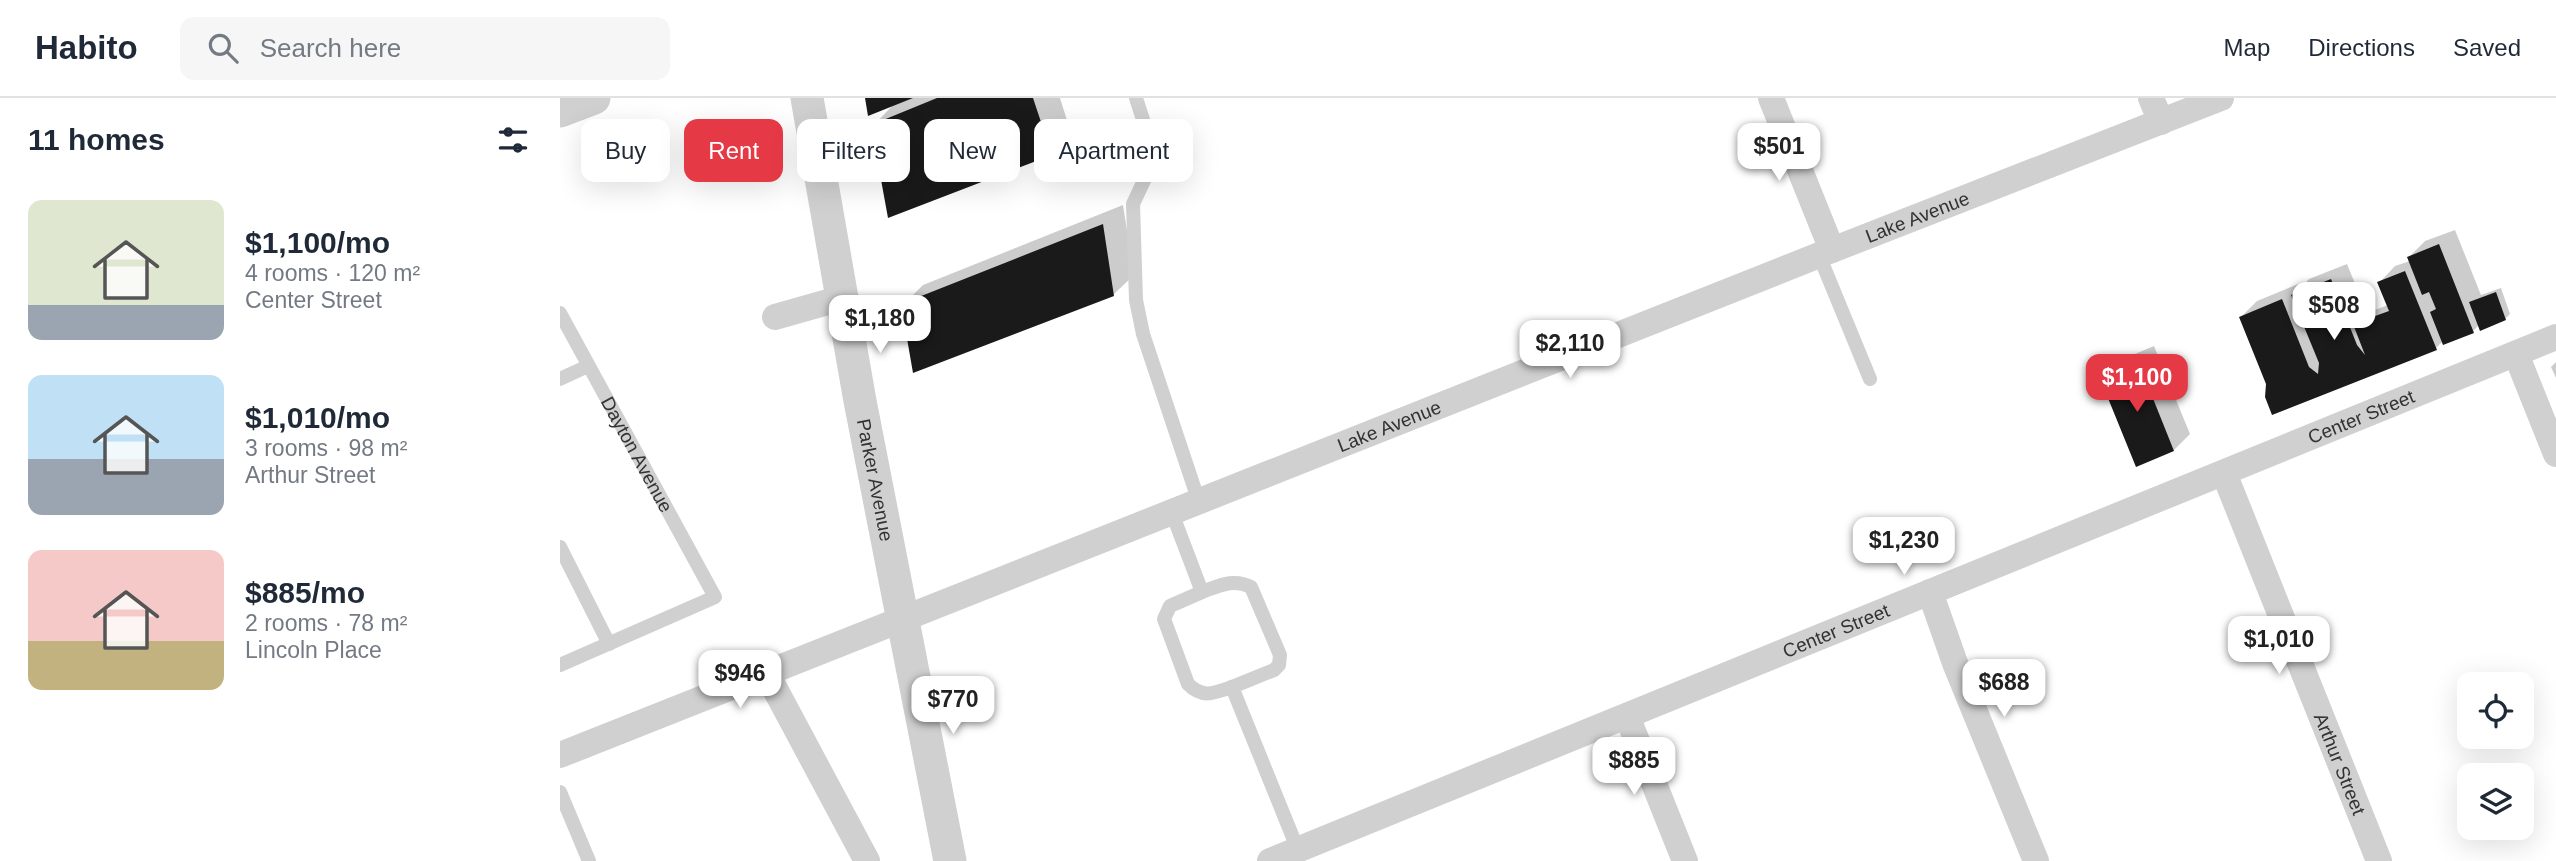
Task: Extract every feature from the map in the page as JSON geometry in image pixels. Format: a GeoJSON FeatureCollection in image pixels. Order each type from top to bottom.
{"type":"FeatureCollection","features":[{"type":"Feature","properties":{"kind":"street"},"geometry":{"type":"LineString","coordinates":[[560,111],[594,98]]}},
{"type":"Feature","properties":{"kind":"street","name":"Parker Avenue"},"geometry":{"type":"LineString","coordinates":[[807,98],[902,621],[950,861]]}},
{"type":"Feature","properties":{"kind":"street"},"geometry":{"type":"LineString","coordinates":[[1771,98],[1825,253]]}},
{"type":"Feature","properties":{"kind":"street","name":"Lake Avenue"},"geometry":{"type":"LineString","coordinates":[[560,755],[1825,253],[2156,110],[2221,98]]}},
{"type":"Feature","properties":{"kind":"street"},"geometry":{"type":"LineString","coordinates":[[775,317],[842,298]]}},
{"type":"Feature","properties":{"kind":"street","name":"Center Street"},"geometry":{"type":"LineString","coordinates":[[1270,861],[1300,855],[1627,716],[2556,337]]}},
{"type":"Feature","properties":{"kind":"street"},"geometry":{"type":"LineString","coordinates":[[2516,354],[2556,454]]}},
{"type":"Feature","properties":{"kind":"street","name":"Arthur Street"},"geometry":{"type":"LineString","coordinates":[[2224,473],[2379,861]]}},
{"type":"Feature","properties":{"kind":"street"},"geometry":{"type":"LineString","coordinates":[[1930,592],[1955,663],[2036,861]]}},
{"type":"Feature","properties":{"kind":"street"},"geometry":{"type":"LineString","coordinates":[[767,674],[867,861]]}},
{"type":"Feature","properties":{"kind":"street"},"geometry":{"type":"LineString","coordinates":[[1627,716],[1685,861]]}},
{"type":"Feature","properties":{"kind":"lane"},"geometry":{"type":"LineString","coordinates":[[1136,98],[1155,157],[1133,204],[1136,300],[1143,334],[1199,502]]}},
{"type":"Feature","properties":{"kind":"lane"},"geometry":{"type":"LineString","coordinates":[[1825,253],[1870,379]]}},
{"type":"Feature","properties":{"kind":"lane","name":"Dayton Avenue"},"geometry":{"type":"LineString","coordinates":[[560,313],[715,597],[610,644]]}},
{"type":"Feature","properties":{"kind":"lane"},"geometry":{"type":"LineString","coordinates":[[560,379],[588,366]]}},
{"type":"Feature","properties":{"kind":"lane"},"geometry":{"type":"LineString","coordinates":[[1172,513],[1202,592]]}},
{"type":"Feature","properties":{"kind":"lane"},"geometry":{"type":"LineString","coordinates":[[560,547],[610,644],[560,666]]}},
{"type":"Feature","properties":{"kind":"lane"},"geometry":{"type":"LineString","coordinates":[[1230,582],[1241,582],[1251,587],[1280,656],[1279,665],[1274,670],[1208,695],[1194,690],[1188,684],[1164,619],[1170,606],[1202,592],[1230,582]]}},
{"type":"Feature","properties":{"kind":"lane"},"geometry":{"type":"LineString","coordinates":[[1232,687],[1300,855]]}},
{"type":"Feature","properties":{"kind":"lane"},"geometry":{"type":"LineString","coordinates":[[560,792],[589,861]]}},
{"type":"Feature","properties":{"kind":"building"},"geometry":{"type":"Polygon","coordinates":[[[865,98],[913,98],[868,116],[865,98]]]}},
{"type":"Feature","properties":{"kind":"building"},"geometry":{"type":"Polygon","coordinates":[[[937,98],[1033,98],[1040,119],[1034,119],[1034,162],[1020,167],[1020,119],[924,119],[924,182],[982,182],[888,218],[881,182],[910,182],[910,119],[886,119],[937,98]]]}},
{"type":"Feature","properties":{"kind":"building"},"geometry":{"type":"Polygon","coordinates":[[[1103,224],[1114,296],[913,373],[901,304],[1103,224]]]}},
{"type":"Feature","properties":{"kind":"building"},"geometry":{"type":"Polygon","coordinates":[[[2439,244],[2474,333],[2443,345],[2430,312],[2436,309],[2429,292],[2422,295],[2407,257],[2439,244]]]}},
{"type":"Feature","properties":{"kind":"building"},"geometry":{"type":"Polygon","coordinates":[[[2405,271],[2437,350],[2272,415],[2265,397],[2266,384],[2239,317],[2282,299],[2309,367],[2318,374],[2319,363],[2291,295],[2331,279],[2357,345],[2365,355],[2353,324],[2389,311],[2377,282],[2405,271]]]}},
{"type":"Feature","properties":{"kind":"building"},"geometry":{"type":"Polygon","coordinates":[[[2496,292],[2506,320],[2480,331],[2469,302],[2496,292]]]}},
{"type":"Feature","properties":{"kind":"building"},"geometry":{"type":"Polygon","coordinates":[[[2138,361],[2174,451],[2136,467],[2099,376],[2138,361]]]}}]}
